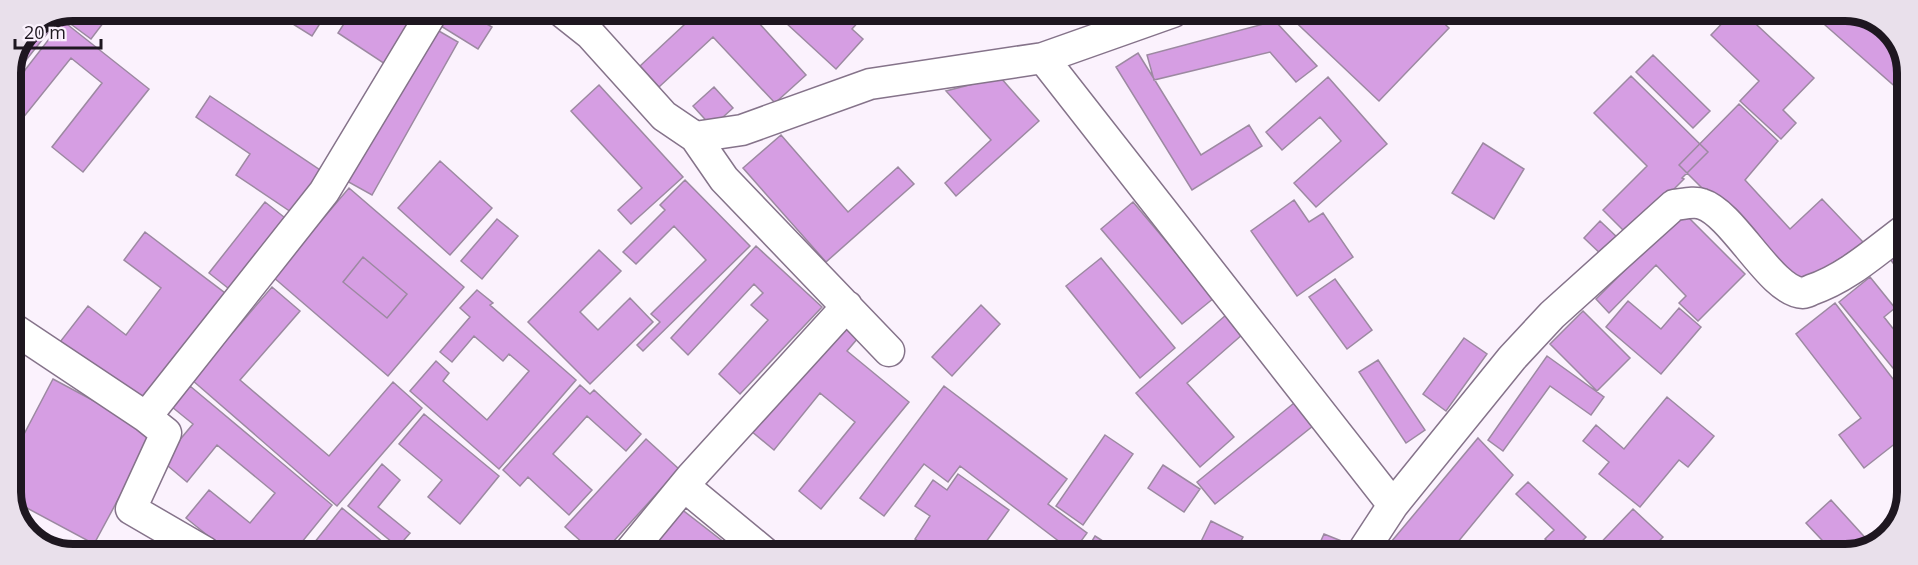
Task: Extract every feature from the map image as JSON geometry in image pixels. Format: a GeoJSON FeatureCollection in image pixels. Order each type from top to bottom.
{"type":"FeatureCollection","features":[{"type":"Feature","properties":{"kind":"street"},"geometry":{"type":"LineString","coordinates":[[146,417],[324,192],[427,21]]}},
{"type":"Feature","properties":{"kind":"street"},"geometry":{"type":"LineString","coordinates":[[574,21],[590,34],[664,116],[695,138],[724,179],[889,351]]}},
{"type":"Feature","properties":{"kind":"street"},"geometry":{"type":"LineString","coordinates":[[695,138],[742,130],[870,84],[1043,58],[1148,21]]}},
{"type":"Feature","properties":{"kind":"street"},"geometry":{"type":"LineString","coordinates":[[1043,58],[1393,505]]}},
{"type":"Feature","properties":{"kind":"street"},"geometry":{"type":"LineString","coordinates":[[1367,544],[1393,505],[1512,358],[1552,315],[1674,205],[1700,203],[1715,210],[1776,278],[1789,288],[1803,293],[1846,274],[1897,236]]}},
{"type":"Feature","properties":{"kind":"street"},"geometry":{"type":"LineString","coordinates":[[635,544],[684,486],[847,306]]}},
{"type":"Feature","properties":{"kind":"street"},"geometry":{"type":"LineString","coordinates":[[21,334],[146,417],[166,433],[131,509],[192,544]]}},
{"type":"Feature","properties":{"kind":"street"},"geometry":{"type":"LineString","coordinates":[[684,486],[754,544]]}},
{"type":"Feature","properties":{"kind":"building"},"geometry":{"type":"Polygon","coordinates":[[[105,21],[91,39],[67,22],[105,21]]]}},
{"type":"Feature","properties":{"kind":"building"},"geometry":{"type":"Polygon","coordinates":[[[288,21],[322,21],[312,36],[288,21]]]}},
{"type":"Feature","properties":{"kind":"building"},"geometry":{"type":"Polygon","coordinates":[[[346,21],[377,21],[381,24],[383,21],[413,21],[388,66],[338,33],[346,21]]]}},
{"type":"Feature","properties":{"kind":"building"},"geometry":{"type":"Polygon","coordinates":[[[437,21],[486,21],[485,23],[492,27],[478,49],[436,23],[437,21]]]}},
{"type":"Feature","properties":{"kind":"building"},"geometry":{"type":"Polygon","coordinates":[[[688,21],[757,21],[806,75],[775,103],[713,37],[659,87],[640,66],[688,21]]]}},
{"type":"Feature","properties":{"kind":"building"},"geometry":{"type":"Polygon","coordinates":[[[784,21],[859,21],[852,29],[863,39],[836,69],[784,21]]]}},
{"type":"Feature","properties":{"kind":"building"},"geometry":{"type":"Polygon","coordinates":[[[1095,21],[1121,21],[1110,34],[1095,21]]]}},
{"type":"Feature","properties":{"kind":"building"},"geometry":{"type":"Polygon","coordinates":[[[1275,21],[1317,66],[1296,82],[1270,52],[1154,80],[1147,55],[1275,21]]]}},
{"type":"Feature","properties":{"kind":"building"},"geometry":{"type":"Polygon","coordinates":[[[1295,21],[1442,21],[1449,28],[1379,101],[1295,21]]]}},
{"type":"Feature","properties":{"kind":"building"},"geometry":{"type":"Polygon","coordinates":[[[1724,21],[1753,21],[1814,78],[1783,110],[1796,123],[1781,139],[1740,101],[1759,81],[1711,35],[1724,21]]]}},
{"type":"Feature","properties":{"kind":"building"},"geometry":{"type":"Polygon","coordinates":[[[1828,21],[1858,23],[1882,36],[1893,53],[1897,70],[1897,88],[1825,25],[1828,21]]]}},
{"type":"Feature","properties":{"kind":"building"},"geometry":{"type":"Polygon","coordinates":[[[64,22],[149,89],[83,172],[52,147],[102,83],[71,58],[21,120],[21,75],[64,22]]]}},
{"type":"Feature","properties":{"kind":"building"},"geometry":{"type":"Polygon","coordinates":[[[54,25],[22,66],[25,53],[36,36],[54,25]]]}},
{"type":"Feature","properties":{"kind":"building"},"geometry":{"type":"Polygon","coordinates":[[[432,27],[458,42],[372,195],[345,180],[432,27]]]}},
{"type":"Feature","properties":{"kind":"building"},"geometry":{"type":"Polygon","coordinates":[[[1138,53],[1201,155],[1249,125],[1262,146],[1192,190],[1116,67],[1138,53]]]}},
{"type":"Feature","properties":{"kind":"building"},"geometry":{"type":"Polygon","coordinates":[[[1653,55],[1710,111],[1693,128],[1636,72],[1653,55]]]}},
{"type":"Feature","properties":{"kind":"building"},"geometry":{"type":"Polygon","coordinates":[[[1631,76],[1708,152],[1628,235],[1603,210],[1647,166],[1594,113],[1631,76]]]}},
{"type":"Feature","properties":{"kind":"building"},"geometry":{"type":"Polygon","coordinates":[[[1000,77],[1039,121],[956,196],[945,183],[991,140],[946,91],[1000,77]]]}},
{"type":"Feature","properties":{"kind":"building"},"geometry":{"type":"Polygon","coordinates":[[[1328,77],[1387,144],[1316,207],[1294,183],[1341,141],[1320,117],[1282,150],[1266,132],[1328,77]]]}},
{"type":"Feature","properties":{"kind":"building"},"geometry":{"type":"Polygon","coordinates":[[[599,85],[683,177],[631,224],[618,210],[642,188],[571,111],[599,85]]]}},
{"type":"Feature","properties":{"kind":"building"},"geometry":{"type":"Polygon","coordinates":[[[714,87],[733,108],[712,127],[693,106],[714,87]]]}},
{"type":"Feature","properties":{"kind":"building"},"geometry":{"type":"Polygon","coordinates":[[[210,96],[326,174],[297,216],[236,175],[250,154],[196,117],[210,96]]]}},
{"type":"Feature","properties":{"kind":"building"},"geometry":{"type":"Polygon","coordinates":[[[1739,104],[1778,141],[1745,180],[1790,229],[1822,199],[1864,243],[1799,285],[1679,165],[1739,104]]]}},
{"type":"Feature","properties":{"kind":"building"},"geometry":{"type":"Polygon","coordinates":[[[781,135],[848,212],[898,167],[914,184],[826,262],[743,168],[781,135]]]}},
{"type":"Feature","properties":{"kind":"building"},"geometry":{"type":"Polygon","coordinates":[[[1483,143],[1524,169],[1494,219],[1452,193],[1483,143]]]}},
{"type":"Feature","properties":{"kind":"building"},"geometry":{"type":"Polygon","coordinates":[[[440,161],[492,208],[450,255],[398,208],[440,161]]]}},
{"type":"Feature","properties":{"kind":"building"},"geometry":{"type":"Polygon","coordinates":[[[685,180],[750,246],[643,351],[637,345],[660,322],[651,314],[706,260],[674,226],[636,264],[623,252],[665,210],[660,205],[685,180]]]}},
{"type":"Feature","properties":{"kind":"building"},"geometry":{"type":"Polygon","coordinates":[[[349,188],[464,287],[388,376],[273,277],[349,188]]]}},
{"type":"Feature","properties":{"kind":"building"},"geometry":{"type":"Polygon","coordinates":[[[1294,200],[1309,222],[1323,213],[1353,257],[1297,296],[1251,231],[1294,200]]]}},
{"type":"Feature","properties":{"kind":"building"},"geometry":{"type":"Polygon","coordinates":[[[265,202],[289,221],[233,292],[209,273],[265,202]]]}},
{"type":"Feature","properties":{"kind":"building"},"geometry":{"type":"Polygon","coordinates":[[[1133,202],[1214,298],[1182,324],[1101,229],[1133,202]]]}},
{"type":"Feature","properties":{"kind":"building"},"geometry":{"type":"Polygon","coordinates":[[[1683,212],[1745,274],[1698,321],[1679,303],[1686,296],[1656,265],[1609,313],[1596,299],[1683,212]]]}},
{"type":"Feature","properties":{"kind":"building"},"geometry":{"type":"Polygon","coordinates":[[[497,219],[518,236],[482,279],[461,261],[497,219]]]}},
{"type":"Feature","properties":{"kind":"building"},"geometry":{"type":"Polygon","coordinates":[[[1600,221],[1619,239],[1603,256],[1584,238],[1600,221]]]}},
{"type":"Feature","properties":{"kind":"building"},"geometry":{"type":"Polygon","coordinates":[[[145,232],[225,293],[140,403],[60,342],[88,306],[126,335],[161,288],[124,260],[145,232]]]}},
{"type":"Feature","properties":{"kind":"building"},"geometry":{"type":"Polygon","coordinates":[[[756,246],[822,307],[740,394],[719,374],[768,320],[751,305],[763,293],[754,284],[688,355],[671,338],[756,246]]]}},
{"type":"Feature","properties":{"kind":"building"},"geometry":{"type":"Polygon","coordinates":[[[599,250],[621,271],[580,312],[598,330],[630,298],[653,322],[590,384],[528,322],[599,250]]]}},
{"type":"Feature","properties":{"kind":"building"},"geometry":{"type":"Polygon","coordinates":[[[1897,254],[1897,269],[1890,259],[1897,254]]]}},
{"type":"Feature","properties":{"kind":"building"},"geometry":{"type":"Polygon","coordinates":[[[363,257],[407,294],[387,318],[343,282],[363,257]]]}},
{"type":"Feature","properties":{"kind":"building"},"geometry":{"type":"Polygon","coordinates":[[[1101,258],[1175,348],[1140,378],[1066,286],[1101,258]]]}},
{"type":"Feature","properties":{"kind":"building"},"geometry":{"type":"Polygon","coordinates":[[[1870,277],[1895,308],[1884,317],[1897,334],[1897,373],[1839,302],[1870,277]]]}},
{"type":"Feature","properties":{"kind":"building"},"geometry":{"type":"Polygon","coordinates":[[[1335,279],[1372,330],[1347,349],[1309,297],[1335,279]]]}},
{"type":"Feature","properties":{"kind":"building"},"geometry":{"type":"Polygon","coordinates":[[[272,287],[300,311],[240,380],[329,456],[393,382],[422,408],[337,506],[192,380],[272,287]]]}},
{"type":"Feature","properties":{"kind":"building"},"geometry":{"type":"Polygon","coordinates":[[[477,290],[493,303],[490,305],[576,380],[499,469],[410,391],[436,361],[449,373],[443,381],[487,420],[529,371],[509,354],[503,361],[474,336],[452,362],[440,352],[470,317],[460,308],[477,290]]]}},
{"type":"Feature","properties":{"kind":"building"},"geometry":{"type":"Polygon","coordinates":[[[1628,301],[1661,329],[1679,308],[1701,327],[1661,374],[1606,327],[1628,301]]]}},
{"type":"Feature","properties":{"kind":"building"},"geometry":{"type":"Polygon","coordinates":[[[1835,303],[1897,384],[1897,442],[1864,468],[1839,435],[1861,418],[1796,334],[1835,303]]]}},
{"type":"Feature","properties":{"kind":"building"},"geometry":{"type":"Polygon","coordinates":[[[981,305],[1000,324],[952,376],[932,357],[981,305]]]}},
{"type":"Feature","properties":{"kind":"building"},"geometry":{"type":"Polygon","coordinates":[[[1583,311],[1630,358],[1597,391],[1550,344],[1583,311]]]}},
{"type":"Feature","properties":{"kind":"building"},"geometry":{"type":"Polygon","coordinates":[[[1226,315],[1243,334],[1187,383],[1234,437],[1200,467],[1136,393],[1226,315]]]}},
{"type":"Feature","properties":{"kind":"building"},"geometry":{"type":"Polygon","coordinates":[[[840,322],[858,338],[847,351],[909,402],[821,509],[799,491],[855,422],[820,393],[774,450],[751,431],[840,322]]]}},
{"type":"Feature","properties":{"kind":"building"},"geometry":{"type":"Polygon","coordinates":[[[1464,338],[1487,354],[1446,411],[1423,394],[1464,338]]]}},
{"type":"Feature","properties":{"kind":"building"},"geometry":{"type":"Polygon","coordinates":[[[1547,356],[1604,397],[1591,415],[1550,386],[1503,451],[1488,440],[1547,356]]]}},
{"type":"Feature","properties":{"kind":"building"},"geometry":{"type":"Polygon","coordinates":[[[1378,360],[1425,430],[1406,443],[1359,372],[1378,360]]]}},
{"type":"Feature","properties":{"kind":"building"},"geometry":{"type":"Polygon","coordinates":[[[53,379],[154,433],[94,544],[23,506],[21,495],[21,440],[53,379]]]}},
{"type":"Feature","properties":{"kind":"building"},"geometry":{"type":"Polygon","coordinates":[[[580,385],[590,394],[594,390],[641,434],[626,451],[587,416],[553,454],[592,490],[569,515],[528,477],[520,486],[503,470],[580,385]]]}},
{"type":"Feature","properties":{"kind":"building"},"geometry":{"type":"Polygon","coordinates":[[[190,386],[332,505],[300,544],[218,544],[186,518],[209,490],[250,523],[275,493],[217,445],[187,482],[162,461],[193,424],[172,407],[190,386]]]}},
{"type":"Feature","properties":{"kind":"building"},"geometry":{"type":"Polygon","coordinates":[[[944,386],[1067,479],[1048,504],[1087,533],[1079,544],[1062,544],[960,466],[948,482],[924,464],[884,516],[860,498],[944,386]]]}},
{"type":"Feature","properties":{"kind":"building"},"geometry":{"type":"Polygon","coordinates":[[[1667,397],[1714,436],[1688,467],[1679,460],[1640,507],[1599,474],[1609,462],[1583,441],[1596,425],[1624,449],[1667,397]]]}},
{"type":"Feature","properties":{"kind":"building"},"geometry":{"type":"Polygon","coordinates":[[[1299,399],[1318,422],[1215,504],[1197,482],[1299,399]]]}},
{"type":"Feature","properties":{"kind":"building"},"geometry":{"type":"Polygon","coordinates":[[[424,414],[499,476],[460,524],[428,497],[442,480],[399,444],[424,414]]]}},
{"type":"Feature","properties":{"kind":"building"},"geometry":{"type":"Polygon","coordinates":[[[1105,435],[1133,454],[1083,525],[1056,506],[1105,435]]]}},
{"type":"Feature","properties":{"kind":"building"},"geometry":{"type":"Polygon","coordinates":[[[1478,438],[1513,475],[1456,544],[1389,544],[1478,438]]]}},
{"type":"Feature","properties":{"kind":"building"},"geometry":{"type":"Polygon","coordinates":[[[646,439],[679,469],[611,544],[584,544],[565,527],[646,439]]]}},
{"type":"Feature","properties":{"kind":"building"},"geometry":{"type":"Polygon","coordinates":[[[382,464],[400,480],[378,507],[410,533],[401,544],[394,544],[348,506],[382,464]]]}},
{"type":"Feature","properties":{"kind":"building"},"geometry":{"type":"Polygon","coordinates":[[[1163,465],[1200,489],[1184,512],[1148,488],[1163,465]]]}},
{"type":"Feature","properties":{"kind":"building"},"geometry":{"type":"Polygon","coordinates":[[[958,474],[1009,510],[984,544],[922,544],[915,539],[930,516],[915,506],[933,480],[947,490],[958,474]]]}},
{"type":"Feature","properties":{"kind":"building"},"geometry":{"type":"Polygon","coordinates":[[[1528,482],[1586,537],[1579,544],[1550,544],[1545,539],[1554,530],[1516,494],[1528,482]]]}},
{"type":"Feature","properties":{"kind":"building"},"geometry":{"type":"Polygon","coordinates":[[[1831,500],[1866,539],[1855,543],[1826,544],[1806,523],[1831,500]]]}},
{"type":"Feature","properties":{"kind":"building"},"geometry":{"type":"Polygon","coordinates":[[[676,505],[726,544],[651,544],[676,505]]]}},
{"type":"Feature","properties":{"kind":"building"},"geometry":{"type":"Polygon","coordinates":[[[342,508],[385,544],[313,544],[342,508]]]}},
{"type":"Feature","properties":{"kind":"building"},"geometry":{"type":"Polygon","coordinates":[[[1633,509],[1663,537],[1656,544],[1600,544],[1633,509]]]}},
{"type":"Feature","properties":{"kind":"building"},"geometry":{"type":"Polygon","coordinates":[[[1211,521],[1243,537],[1239,544],[1200,544],[1211,521]]]}},
{"type":"Feature","properties":{"kind":"building"},"geometry":{"type":"Polygon","coordinates":[[[1324,534],[1349,544],[1320,544],[1324,534]]]}},
{"type":"Feature","properties":{"kind":"building"},"geometry":{"type":"Polygon","coordinates":[[[1095,536],[1107,544],[1090,544],[1095,536]]]}}]}
